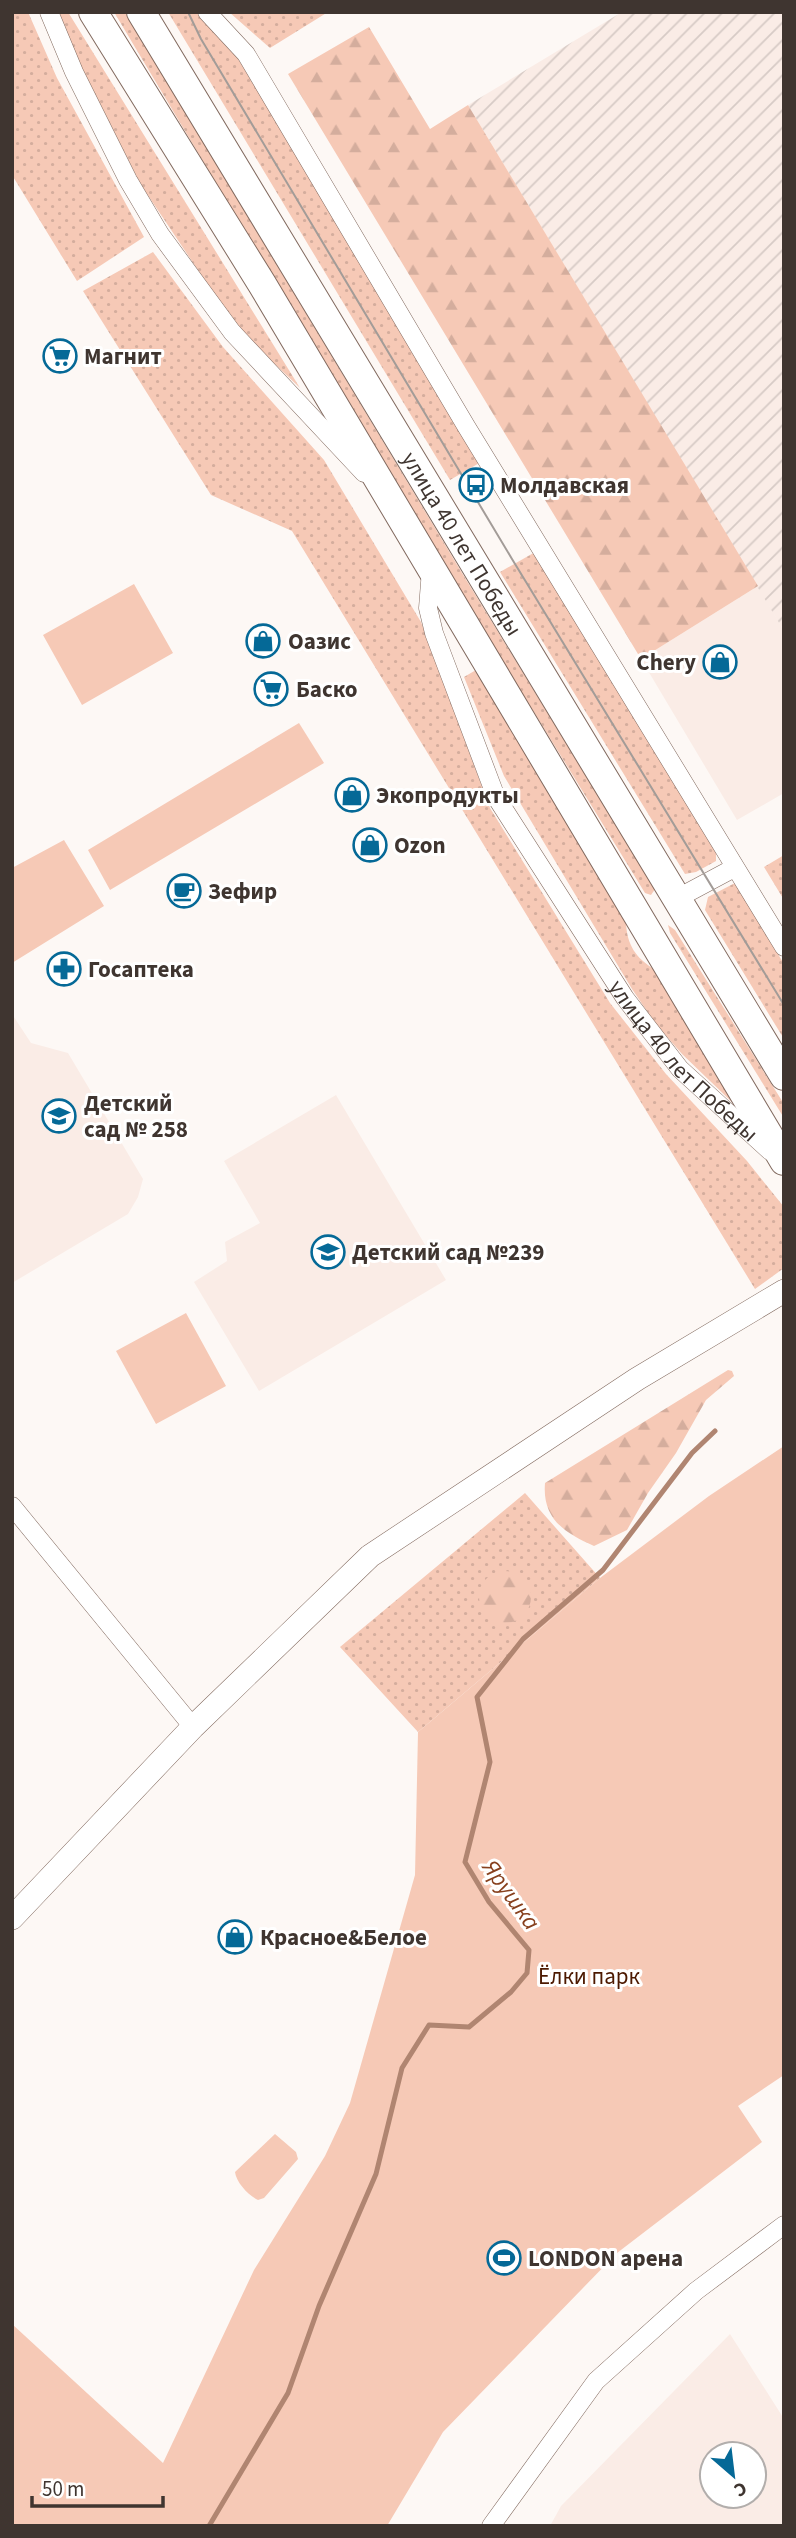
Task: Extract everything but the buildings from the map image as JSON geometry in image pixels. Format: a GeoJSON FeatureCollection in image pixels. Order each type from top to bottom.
{"type":"FeatureCollection","features":[{"type":"Feature","properties":{"kind":"main road","name":"улица 40 лет Победы"},"geometry":{"type":"LineString","coordinates":[[93,12],[262,284],[784,1162]]}},
{"type":"Feature","properties":{"kind":"main road","name":"улица 40 лет Победы"},"geometry":{"type":"LineString","coordinates":[[141,12],[784,1076]]}},
{"type":"Feature","properties":{"kind":"main road"},"geometry":{"type":"LineString","coordinates":[[640,921],[676,899]]}},
{"type":"Feature","properties":{"kind":"street","name":"улица 40 лет Победы"},"geometry":{"type":"LineString","coordinates":[[49,12],[74,72],[128,180],[160,234],[232,332],[390,501]]}},
{"type":"Feature","properties":{"kind":"street"},"geometry":{"type":"LineString","coordinates":[[207,12],[246,54],[453,404],[784,947]]}},
{"type":"Feature","properties":{"kind":"street","name":"улица 40 лет Победы"},"geometry":{"type":"LineString","coordinates":[[431,570],[428,608],[434,633],[496,797],[625,998],[680,1069],[784,1162]]}},
{"type":"Feature","properties":{"kind":"street"},"geometry":{"type":"LineString","coordinates":[[676,899],[734,868]]}},
{"type":"Feature","properties":{"kind":"street"},"geometry":{"type":"LineString","coordinates":[[12,1918],[193,1727],[370,1556],[637,1379],[784,1291]]}},
{"type":"Feature","properties":{"kind":"street"},"geometry":{"type":"LineString","coordinates":[[12,1506],[193,1727]]}},
{"type":"Feature","properties":{"kind":"street"},"geometry":{"type":"LineString","coordinates":[[491,2526],[596,2381],[696,2291],[784,2225]]}},
{"type":"Feature","properties":{"kind":"shaded area"},"geometry":{"type":"Polygon","coordinates":[[[622,12],[784,12],[784,631],[468,105],[622,12]]]}},
{"type":"Feature","properties":{"kind":"shaded area"},"geometry":{"type":"Polygon","coordinates":[[[758,586],[784,631],[784,793],[737,820],[641,659],[758,586]]]}},
{"type":"Feature","properties":{"kind":"shaded area","name":"Детский сад № 258"},"geometry":{"type":"Polygon","coordinates":[[[12,1014],[31,1043],[68,1053],[143,1179],[138,1197],[128,1214],[12,1283],[12,1014]]]}},
{"type":"Feature","properties":{"kind":"shaded area","name":"Детский сад №239"},"geometry":{"type":"Polygon","coordinates":[[[336,1095],[446,1280],[259,1391],[194,1282],[227,1261],[225,1242],[260,1223],[224,1161],[336,1095]]]}},
{"type":"Feature","properties":{"kind":"shaded area"},"geometry":{"type":"Polygon","coordinates":[[[730,2334],[784,2419],[784,2526],[550,2526],[561,2506],[730,2334]]]}},
{"type":"Feature","properties":{"kind":"green space"},"geometry":{"type":"Polygon","coordinates":[[[12,12],[28,12],[57,78],[144,237],[77,281],[12,175],[12,12]]]}},
{"type":"Feature","properties":{"kind":"green space"},"geometry":{"type":"Polygon","coordinates":[[[57,12],[68,12],[300,388],[236,327],[141,185],[76,58],[57,12]]]}},
{"type":"Feature","properties":{"kind":"green space"},"geometry":{"type":"Polygon","coordinates":[[[114,12],[125,12],[655,889],[651,895],[645,893],[453,580],[114,12]]]}},
{"type":"Feature","properties":{"kind":"green space"},"geometry":{"type":"Polygon","coordinates":[[[168,12],[196,12],[237,57],[481,462],[450,480],[168,12]]]}},
{"type":"Feature","properties":{"kind":"green space"},"geometry":{"type":"Polygon","coordinates":[[[229,12],[328,12],[270,48],[229,12]]]}},
{"type":"Feature","properties":{"kind":"green space"},"geometry":{"type":"Polygon","coordinates":[[[369,27],[430,129],[468,105],[758,586],[641,659],[288,74],[369,27]]]}},
{"type":"Feature","properties":{"kind":"green space"},"geometry":{"type":"Polygon","coordinates":[[[153,252],[223,347],[324,460],[421,622],[490,808],[610,1003],[666,1074],[747,1161],[784,1207],[784,1268],[755,1289],[292,531],[211,495],[83,291],[153,252]]]}},
{"type":"Feature","properties":{"kind":"green space"},"geometry":{"type":"Polygon","coordinates":[[[537,551],[716,853],[716,861],[696,872],[685,874],[500,572],[537,551]]]}},
{"type":"Feature","properties":{"kind":"green space"},"geometry":{"type":"Polygon","coordinates":[[[134,584],[173,653],[82,705],[43,635],[134,584]]]}},
{"type":"Feature","properties":{"kind":"green space"},"geometry":{"type":"Polygon","coordinates":[[[476,670],[626,923],[628,938],[634,950],[654,969],[737,1107],[682,1054],[655,1023],[504,776],[464,677],[476,670]]]}},
{"type":"Feature","properties":{"kind":"green space"},"geometry":{"type":"Polygon","coordinates":[[[299,723],[324,763],[110,890],[88,850],[299,723]]]}},
{"type":"Feature","properties":{"kind":"green space"},"geometry":{"type":"Polygon","coordinates":[[[64,840],[104,906],[12,963],[12,868],[64,840]]]}},
{"type":"Feature","properties":{"kind":"green space"},"geometry":{"type":"Polygon","coordinates":[[[784,855],[784,900],[764,867],[784,855]]]}},
{"type":"Feature","properties":{"kind":"green space"},"geometry":{"type":"Polygon","coordinates":[[[735,883],[784,964],[784,1039],[705,910],[708,897],[735,883]]]}},
{"type":"Feature","properties":{"kind":"green space"},"geometry":{"type":"Polygon","coordinates":[[[668,925],[675,930],[784,1104],[784,1118],[670,933],[668,925]]]}},
{"type":"Feature","properties":{"kind":"green space"},"geometry":{"type":"Polygon","coordinates":[[[186,1313],[226,1386],[156,1424],[116,1351],[186,1313]]]}},
{"type":"Feature","properties":{"kind":"green space"},"geometry":{"type":"Polygon","coordinates":[[[728,1370],[732,1371],[734,1376],[706,1400],[627,1530],[594,1546],[574,1536],[558,1523],[547,1506],[545,1483],[728,1370]]]}},
{"type":"Feature","properties":{"kind":"green space","name":"Ёлки парк"},"geometry":{"type":"Polygon","coordinates":[[[784,1446],[784,2075],[738,2106],[762,2142],[617,2253],[443,2432],[387,2526],[12,2526],[12,2324],[163,2463],[254,2270],[325,2156],[350,2103],[415,1875],[418,1732],[600,1578],[709,1496],[784,1446]]]}},
{"type":"Feature","properties":{"kind":"green space"},"geometry":{"type":"Polygon","coordinates":[[[525,1493],[600,1578],[418,1732],[340,1647],[525,1493]]]}},
{"type":"Feature","properties":{"kind":"green space"},"geometry":{"type":"Polygon","coordinates":[[[505,1571],[524,1578],[531,1597],[524,1616],[505,1623],[486,1616],[479,1597],[486,1578],[505,1571]]]}},
{"type":"Feature","properties":{"kind":"green space"},"geometry":{"type":"Polygon","coordinates":[[[275,2134],[296,2152],[298,2159],[264,2198],[258,2200],[243,2188],[235,2172],[275,2134]]]}},
{"type":"Feature","properties":{"kind":"waterway","name":"Ярушка"},"geometry":{"type":"LineString","coordinates":[[209,2526],[288,2393],[319,2306],[376,2174],[402,2068],[429,2025],[469,2027],[511,1992],[527,1973],[529,1950],[489,1902],[465,1862],[490,1762],[477,1697],[523,1639],[603,1570],[692,1453],[715,1431]]}},
{"type":"Feature","properties":{"kind":"tram line"},"geometry":{"type":"LineString","coordinates":[[188,12],[201,39],[512,559],[784,1005]]}},
{"type":"Feature","properties":{"kind":"place","name":"Магнит"},"geometry":{"type":"Point","coordinates":[60,356]}},
{"type":"Feature","properties":{"kind":"place","name":"Молдавская"},"geometry":{"type":"Point","coordinates":[476,485]}},
{"type":"Feature","properties":{"kind":"place","name":"Оазис"},"geometry":{"type":"Point","coordinates":[263,641]}},
{"type":"Feature","properties":{"kind":"place","name":"Chery"},"geometry":{"type":"Point","coordinates":[720,662]}},
{"type":"Feature","properties":{"kind":"place","name":"Баско"},"geometry":{"type":"Point","coordinates":[271,689]}},
{"type":"Feature","properties":{"kind":"place","name":"Экопродукты"},"geometry":{"type":"Point","coordinates":[352,795]}},
{"type":"Feature","properties":{"kind":"place","name":"Ozon"},"geometry":{"type":"Point","coordinates":[370,845]}},
{"type":"Feature","properties":{"kind":"place","name":"Зефир"},"geometry":{"type":"Point","coordinates":[184,891]}},
{"type":"Feature","properties":{"kind":"place","name":"Госаптека"},"geometry":{"type":"Point","coordinates":[64,969]}},
{"type":"Feature","properties":{"kind":"place","name":"Детский сад № 258"},"geometry":{"type":"Point","coordinates":[59,1116]}},
{"type":"Feature","properties":{"kind":"place","name":"Детский сад №239"},"geometry":{"type":"Point","coordinates":[328,1252]}},
{"type":"Feature","properties":{"kind":"place","name":"Красное&Белое"},"geometry":{"type":"Point","coordinates":[235,1937]}},
{"type":"Feature","properties":{"kind":"place","name":"LONDON арена"},"geometry":{"type":"Point","coordinates":[504,2258]}}]}
